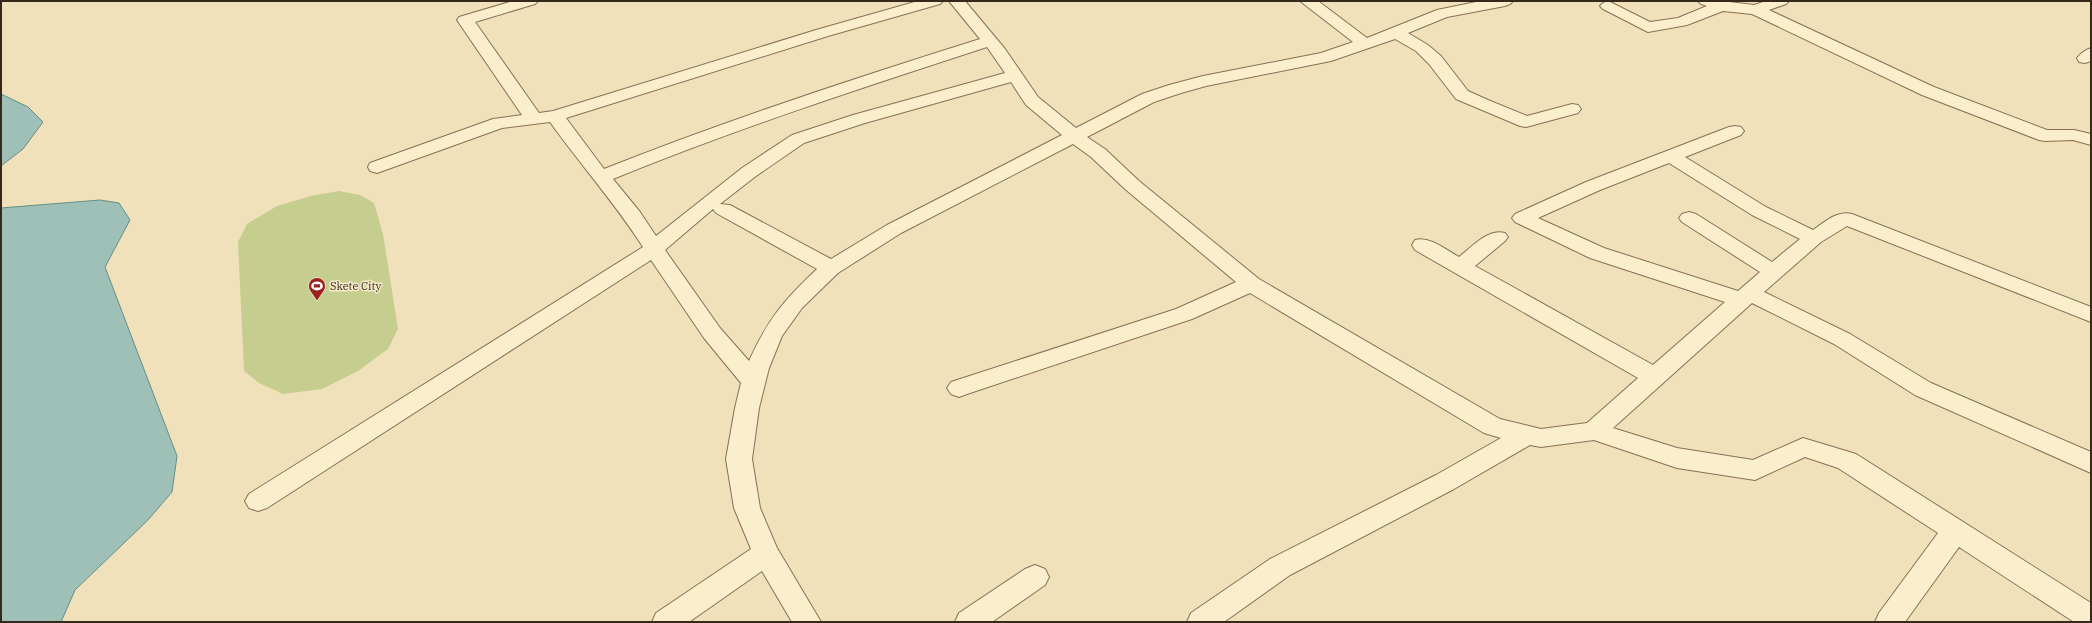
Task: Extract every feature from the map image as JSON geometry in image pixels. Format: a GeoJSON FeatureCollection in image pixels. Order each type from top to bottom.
{"type":"FeatureCollection","features":[{"type":"Feature","properties":{"kind":"street"},"geometry":{"type":"LineString","coordinates":[[530,1],[466,20],[496,62],[516,95],[534,119]]}},
{"type":"Feature","properties":{"kind":"street"},"geometry":{"type":"LineString","coordinates":[[377,167],[500,123],[555,116],[822,33],[935,1]]}},
{"type":"Feature","properties":{"kind":"street"},"geometry":{"type":"LineString","coordinates":[[957,1],[990,41],[1013,76],[1032,101],[1098,154],[1132,185],[1251,284],[1493,427],[1541,438],[1594,431],[1677,458],[1755,470],[1803,447],[1847,461],[1954,532],[2091,618]]}},
{"type":"Feature","properties":{"kind":"street"},"geometry":{"type":"LineString","coordinates":[[1308,1],[1365,44]]}},
{"type":"Feature","properties":{"kind":"street"},"geometry":{"type":"LineString","coordinates":[[807,622],[766,553],[747,508],[739,459],[753,381],[772,334],[794,303],[831,268],[894,229],[1148,98],[1203,81],[1325,57],[1396,33],[1443,12],[1505,1]]}},
{"type":"Feature","properties":{"kind":"street"},"geometry":{"type":"LineString","coordinates":[[1706,1],[1721,6],[1755,10],[1928,92],[2045,136],[2074,135],[2091,140]]}},
{"type":"Feature","properties":{"kind":"street"},"geometry":{"type":"LineString","coordinates":[[1755,10],[1781,1]]}},
{"type":"Feature","properties":{"kind":"street"},"geometry":{"type":"LineString","coordinates":[[1608,6],[1648,28],[1654,28],[1681,22],[1721,6]]}},
{"type":"Feature","properties":{"kind":"street"},"geometry":{"type":"LineString","coordinates":[[1396,33],[1422,48],[1435,60],[1462,95],[1482,104],[1526,122],[1572,109]]}},
{"type":"Feature","properties":{"kind":"street"},"geometry":{"type":"LineString","coordinates":[[601,177],[683,144],[815,97],[990,41]]}},
{"type":"Feature","properties":{"kind":"street"},"geometry":{"type":"LineString","coordinates":[[258,501],[654,249],[691,216],[749,172],[798,139],[859,119],[1013,76]]}},
{"type":"Feature","properties":{"kind":"street"},"geometry":{"type":"LineString","coordinates":[[555,116],[601,177],[633,216],[712,333],[753,381]]}},
{"type":"Feature","properties":{"kind":"street"},"geometry":{"type":"LineString","coordinates":[[1735,132],[1593,186],[1522,218],[1597,253],[1745,297],[1842,339],[1923,389],[2091,463]]}},
{"type":"Feature","properties":{"kind":"street"},"geometry":{"type":"LineString","coordinates":[[1671,156],[1759,211],[1814,238]]}},
{"type":"Feature","properties":{"kind":"street"},"geometry":{"type":"LineString","coordinates":[[723,209],[831,268]]}},
{"type":"Feature","properties":{"kind":"street"},"geometry":{"type":"LineString","coordinates":[[1689,218],[1774,272]]}},
{"type":"Feature","properties":{"kind":"street"},"geometry":{"type":"LineString","coordinates":[[1594,431],[1814,238],[1845,218],[2091,315]]}},
{"type":"Feature","properties":{"kind":"street"},"geometry":{"type":"LineString","coordinates":[[1460,267],[1498,237]]}},
{"type":"Feature","properties":{"kind":"street"},"geometry":{"type":"LineString","coordinates":[[1422,245],[1655,377]]}},
{"type":"Feature","properties":{"kind":"street"},"geometry":{"type":"LineString","coordinates":[[959,388],[1184,314],[1251,284]]}},
{"type":"Feature","properties":{"kind":"street"},"geometry":{"type":"LineString","coordinates":[[1201,622],[1280,567],[1445,482],[1527,435]]}},
{"type":"Feature","properties":{"kind":"street"},"geometry":{"type":"LineString","coordinates":[[1889,622],[1954,532]]}},
{"type":"Feature","properties":{"kind":"street"},"geometry":{"type":"LineString","coordinates":[[666,622],[766,553]]}},
{"type":"Feature","properties":{"kind":"street"},"geometry":{"type":"LineString","coordinates":[[969,622],[1035,577]]}},
{"type":"Feature","properties":{"kind":"green space","name":"Skete City"},"geometry":{"type":"Polygon","coordinates":[[[339,191],[360,195],[374,203],[383,234],[398,329],[388,349],[358,371],[322,389],[283,394],[259,383],[244,371],[238,242],[247,224],[277,206],[311,196],[339,191]]]}},
{"type":"Feature","properties":{"kind":"water"},"geometry":{"type":"Polygon","coordinates":[[[1,94],[28,107],[43,122],[23,149],[1,166],[1,94]]]}},
{"type":"Feature","properties":{"kind":"water"},"geometry":{"type":"Polygon","coordinates":[[[100,200],[119,203],[130,220],[105,267],[177,456],[172,492],[148,520],[75,590],[61,622],[1,622],[1,208],[100,200]]]}},
{"type":"Feature","properties":{"kind":"place","name":"Skete City"},"geometry":{"type":"Point","coordinates":[317,301]}}]}
